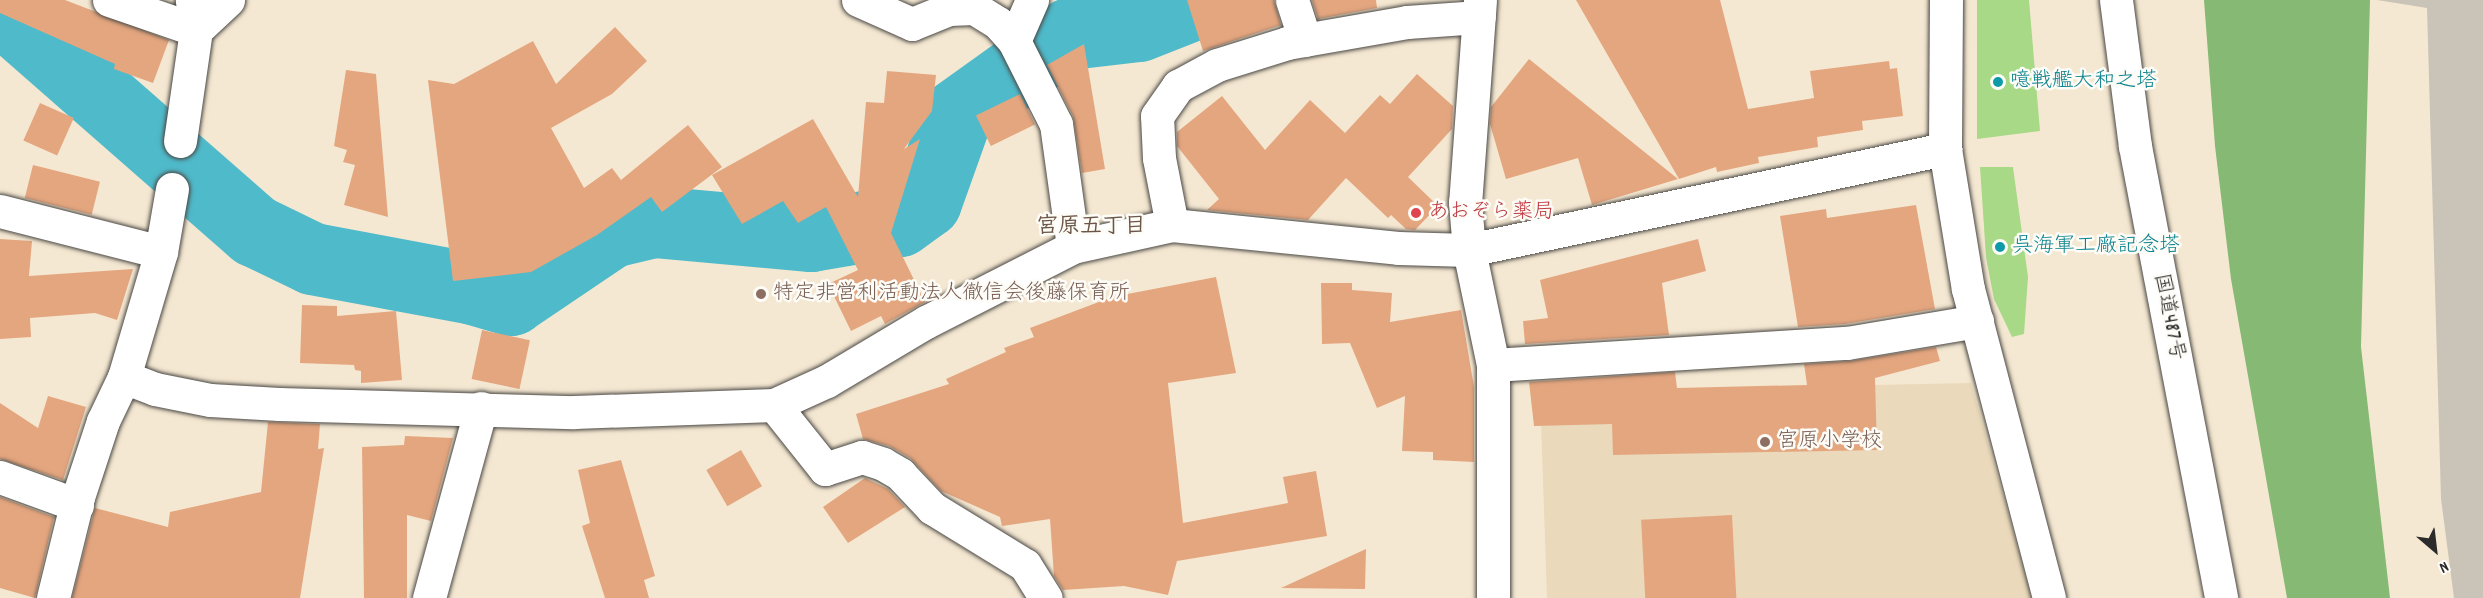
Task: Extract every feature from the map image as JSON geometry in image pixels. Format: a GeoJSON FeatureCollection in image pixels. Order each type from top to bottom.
{"type":"FeatureCollection","features":[{"type":"Feature","properties":{"kind":"main road"},"geometry":{"type":"LineString","coordinates":[[109,0],[194,15],[228,0]]}},
{"type":"Feature","properties":{"kind":"main road"},"geometry":{"type":"LineString","coordinates":[[858,0],[912,24],[949,9],[974,8],[998,23],[1022,57],[1056,124],[1073,247]]}},
{"type":"Feature","properties":{"kind":"main road"},"geometry":{"type":"LineString","coordinates":[[1022,57],[1032,0]]}},
{"type":"Feature","properties":{"kind":"main road"},"geometry":{"type":"LineString","coordinates":[[1292,0],[1305,40]]}},
{"type":"Feature","properties":{"kind":"main road"},"geometry":{"type":"LineString","coordinates":[[1946,0],[1945,149],[1977,321],[2049,598]]}},
{"type":"Feature","properties":{"kind":"main road","name":"国道487号"},"geometry":{"type":"LineString","coordinates":[[2116,0],[2135,146],[2220,598]]}},
{"type":"Feature","properties":{"kind":"main road"},"geometry":{"type":"LineString","coordinates":[[1172,225],[1159,158],[1157,116],[1178,86],[1217,65],[1305,40],[1480,8],[1465,202],[1469,250],[1493,365],[1493,598]]}},
{"type":"Feature","properties":{"kind":"main road"},"geometry":{"type":"LineString","coordinates":[[180,141],[194,15]]}},
{"type":"Feature","properties":{"kind":"main road"},"geometry":{"type":"LineString","coordinates":[[124,377],[155,389],[210,400],[574,412],[774,405],[827,381],[927,322],[1073,247],[1172,225],[1398,248],[1469,250],[1945,149]]}},
{"type":"Feature","properties":{"kind":"main road"},"geometry":{"type":"LineString","coordinates":[[53,598],[77,505],[103,421],[124,377],[161,252],[172,189]]}},
{"type":"Feature","properties":{"kind":"main road"},"geometry":{"type":"LineString","coordinates":[[0,211],[161,252]]}},
{"type":"Feature","properties":{"kind":"main road"},"geometry":{"type":"LineString","coordinates":[[1493,365],[1847,343],[1977,321]]}},
{"type":"Feature","properties":{"kind":"main road"},"geometry":{"type":"LineString","coordinates":[[774,405],[825,469],[862,457],[883,464],[900,474],[932,507],[1025,565],[1046,598]]}},
{"type":"Feature","properties":{"kind":"main road"},"geometry":{"type":"LineString","coordinates":[[429,598],[482,408]]}},
{"type":"Feature","properties":{"kind":"main road"},"geometry":{"type":"LineString","coordinates":[[0,477],[77,505]]}},
{"type":"Feature","properties":{"kind":"shaded area"},"geometry":{"type":"Polygon","coordinates":[[[2377,0],[2483,0],[2483,598],[2454,598],[2441,499],[2427,8],[2377,0]]]}},
{"type":"Feature","properties":{"kind":"shaded area","name":"宮原小学校"},"geometry":{"type":"Polygon","coordinates":[[[1971,383],[2032,598],[1547,598],[1540,392],[1971,383]]]}},
{"type":"Feature","properties":{"kind":"green space"},"geometry":{"type":"Polygon","coordinates":[[[1977,0],[2029,0],[2040,131],[1977,139],[1977,0]]]}},
{"type":"Feature","properties":{"kind":"green space"},"geometry":{"type":"Polygon","coordinates":[[[2204,0],[2370,0],[2361,347],[2390,598],[2287,598],[2231,279],[2215,146],[2204,0]]]}},
{"type":"Feature","properties":{"kind":"green space"},"geometry":{"type":"Polygon","coordinates":[[[1980,167],[2013,167],[2028,277],[2024,334],[2012,337],[1994,299],[1986,257],[1980,167]]]}},
{"type":"Feature","properties":{"kind":"building"},"geometry":{"type":"Polygon","coordinates":[[[0,0],[65,0],[169,40],[153,83],[114,69],[115,64],[0,13],[0,0]]]}},
{"type":"Feature","properties":{"kind":"building"},"geometry":{"type":"Polygon","coordinates":[[[1187,0],[1274,0],[1281,25],[1203,51],[1187,0]]]}},
{"type":"Feature","properties":{"kind":"building"},"geometry":{"type":"Polygon","coordinates":[[[1312,0],[1376,0],[1377,8],[1318,19],[1312,0]]]}},
{"type":"Feature","properties":{"kind":"building"},"geometry":{"type":"Polygon","coordinates":[[[1576,0],[1720,0],[1748,109],[1814,98],[1810,71],[1889,61],[1890,69],[1897,68],[1903,116],[1862,121],[1863,130],[1817,137],[1818,147],[1758,157],[1759,163],[1717,172],[1716,167],[1679,179],[1576,0]]]}},
{"type":"Feature","properties":{"kind":"building"},"geometry":{"type":"Polygon","coordinates":[[[615,27],[647,61],[612,94],[551,128],[584,188],[612,168],[621,180],[688,125],[722,167],[662,212],[651,197],[597,235],[531,272],[453,281],[428,80],[454,84],[533,41],[556,84],[615,27]]]}},
{"type":"Feature","properties":{"kind":"building"},"geometry":{"type":"Polygon","coordinates":[[[1084,44],[1105,169],[1082,173],[1073,116],[1047,65],[1084,44]]]}},
{"type":"Feature","properties":{"kind":"building"},"geometry":{"type":"Polygon","coordinates":[[[1529,59],[1678,179],[1592,205],[1578,158],[1506,179],[1490,124],[1491,107],[1529,59]]]}},
{"type":"Feature","properties":{"kind":"building"},"geometry":{"type":"Polygon","coordinates":[[[346,70],[376,74],[388,217],[344,205],[355,165],[343,162],[347,150],[334,146],[346,70]]]}},
{"type":"Feature","properties":{"kind":"building"},"geometry":{"type":"Polygon","coordinates":[[[887,71],[936,75],[932,111],[904,149],[920,139],[891,233],[925,302],[885,324],[881,316],[851,331],[828,284],[858,270],[826,207],[798,223],[783,201],[742,224],[712,175],[813,119],[858,197],[866,102],[884,103],[887,71]]]}},
{"type":"Feature","properties":{"kind":"building"},"geometry":{"type":"Polygon","coordinates":[[[1417,74],[1453,106],[1452,129],[1408,177],[1438,206],[1415,230],[1406,229],[1391,215],[1388,218],[1346,178],[1308,220],[1207,210],[1219,199],[1177,146],[1177,132],[1222,96],[1265,150],[1310,100],[1345,133],[1380,95],[1390,104],[1417,74]]]}},
{"type":"Feature","properties":{"kind":"building"},"geometry":{"type":"Polygon","coordinates":[[[1020,94],[1035,125],[991,146],[976,115],[1020,94]]]}},
{"type":"Feature","properties":{"kind":"building"},"geometry":{"type":"Polygon","coordinates":[[[40,103],[74,118],[57,156],[23,140],[40,103]]]}},
{"type":"Feature","properties":{"kind":"building"},"geometry":{"type":"Polygon","coordinates":[[[33,165],[100,182],[92,215],[25,198],[33,165]]]}},
{"type":"Feature","properties":{"kind":"building"},"geometry":{"type":"Polygon","coordinates":[[[1916,205],[1935,309],[1845,324],[1798,327],[1780,216],[1826,209],[1827,218],[1916,205]]]}},
{"type":"Feature","properties":{"kind":"building"},"geometry":{"type":"Polygon","coordinates":[[[0,239],[32,241],[29,276],[133,269],[117,320],[95,313],[30,318],[31,337],[0,339],[0,239]]]}},
{"type":"Feature","properties":{"kind":"building"},"geometry":{"type":"Polygon","coordinates":[[[1698,239],[1706,271],[1662,283],[1669,335],[1525,344],[1523,321],[1548,318],[1540,280],[1698,239]]]}},
{"type":"Feature","properties":{"kind":"building"},"geometry":{"type":"Polygon","coordinates":[[[1216,277],[1236,373],[1168,383],[1183,523],[1288,503],[1283,477],[1316,471],[1327,536],[1177,561],[1168,595],[1124,586],[1063,590],[1054,576],[1050,519],[1002,526],[1000,517],[941,491],[910,458],[889,446],[863,439],[856,414],[949,384],[946,379],[1006,352],[1004,348],[1034,337],[1030,328],[1112,297],[1216,277]]]}},
{"type":"Feature","properties":{"kind":"building"},"geometry":{"type":"Polygon","coordinates":[[[1321,283],[1352,283],[1352,290],[1392,293],[1390,322],[1461,310],[1474,387],[1474,462],[1433,460],[1433,452],[1402,451],[1405,396],[1377,408],[1350,343],[1322,344],[1321,283]]]}},
{"type":"Feature","properties":{"kind":"building"},"geometry":{"type":"Polygon","coordinates":[[[302,305],[337,306],[337,316],[396,311],[402,380],[361,383],[361,371],[355,370],[354,365],[300,363],[302,305]]]}},
{"type":"Feature","properties":{"kind":"building"},"geometry":{"type":"Polygon","coordinates":[[[482,330],[530,340],[520,389],[472,379],[482,330]]]}},
{"type":"Feature","properties":{"kind":"building"},"geometry":{"type":"Polygon","coordinates":[[[1936,347],[1940,361],[1875,378],[1877,450],[1613,455],[1612,424],[1534,426],[1529,382],[1675,372],[1677,388],[1807,385],[1804,364],[1850,361],[1936,347]]]}},
{"type":"Feature","properties":{"kind":"building"},"geometry":{"type":"Polygon","coordinates":[[[48,396],[86,407],[63,480],[0,459],[0,403],[38,428],[48,396]]]}},
{"type":"Feature","properties":{"kind":"building"},"geometry":{"type":"Polygon","coordinates":[[[268,422],[320,424],[318,449],[324,448],[300,598],[72,598],[95,508],[168,527],[170,512],[261,492],[268,422]]]}},
{"type":"Feature","properties":{"kind":"building"},"geometry":{"type":"Polygon","coordinates":[[[405,436],[453,438],[431,521],[407,515],[407,598],[364,598],[362,447],[404,445],[405,436]]]}},
{"type":"Feature","properties":{"kind":"building"},"geometry":{"type":"Polygon","coordinates":[[[741,450],[762,486],[727,506],[706,470],[741,450]]]}},
{"type":"Feature","properties":{"kind":"building"},"geometry":{"type":"Polygon","coordinates":[[[621,460],[655,576],[644,580],[649,598],[605,598],[582,526],[590,523],[578,470],[621,460]]]}},
{"type":"Feature","properties":{"kind":"building"},"geometry":{"type":"Polygon","coordinates":[[[865,478],[888,489],[905,507],[848,543],[823,507],[865,478]]]}},
{"type":"Feature","properties":{"kind":"building"},"geometry":{"type":"Polygon","coordinates":[[[0,497],[54,517],[35,598],[0,588],[0,497]]]}},
{"type":"Feature","properties":{"kind":"building"},"geometry":{"type":"Polygon","coordinates":[[[1732,515],[1736,598],[1645,598],[1641,520],[1732,515]]]}},
{"type":"Feature","properties":{"kind":"building"},"geometry":{"type":"Polygon","coordinates":[[[1366,549],[1365,589],[1281,588],[1366,549]]]}},
{"type":"Feature","properties":{"kind":"waterway"},"geometry":{"type":"LineString","coordinates":[[0,8],[255,231],[313,259],[473,289],[511,300],[612,232],[654,222],[811,236],[900,221],[926,202],[957,115],[1070,34],[1139,26],[1205,0]]}},
{"type":"Feature","properties":{"kind":"place","name":"噫戦艦大和之塔"},"geometry":{"type":"Point","coordinates":[1998,82]}},
{"type":"Feature","properties":{"kind":"place","name":"あおぞら薬局"},"geometry":{"type":"Point","coordinates":[1416,213]}},
{"type":"Feature","properties":{"kind":"place","name":"呉海軍工廠記念塔"},"geometry":{"type":"Point","coordinates":[2000,247]}},
{"type":"Feature","properties":{"kind":"place","name":"特定非営利活動法人徹信会後藤保育所"},"geometry":{"type":"Point","coordinates":[761,294]}},
{"type":"Feature","properties":{"kind":"place","name":"宮原小学校"},"geometry":{"type":"Point","coordinates":[1765,442]}},
{"type":"Feature","properties":{"kind":"district","name":"宮原五丁目"},"geometry":{"type":"Point","coordinates":[1091,228]}}]}
